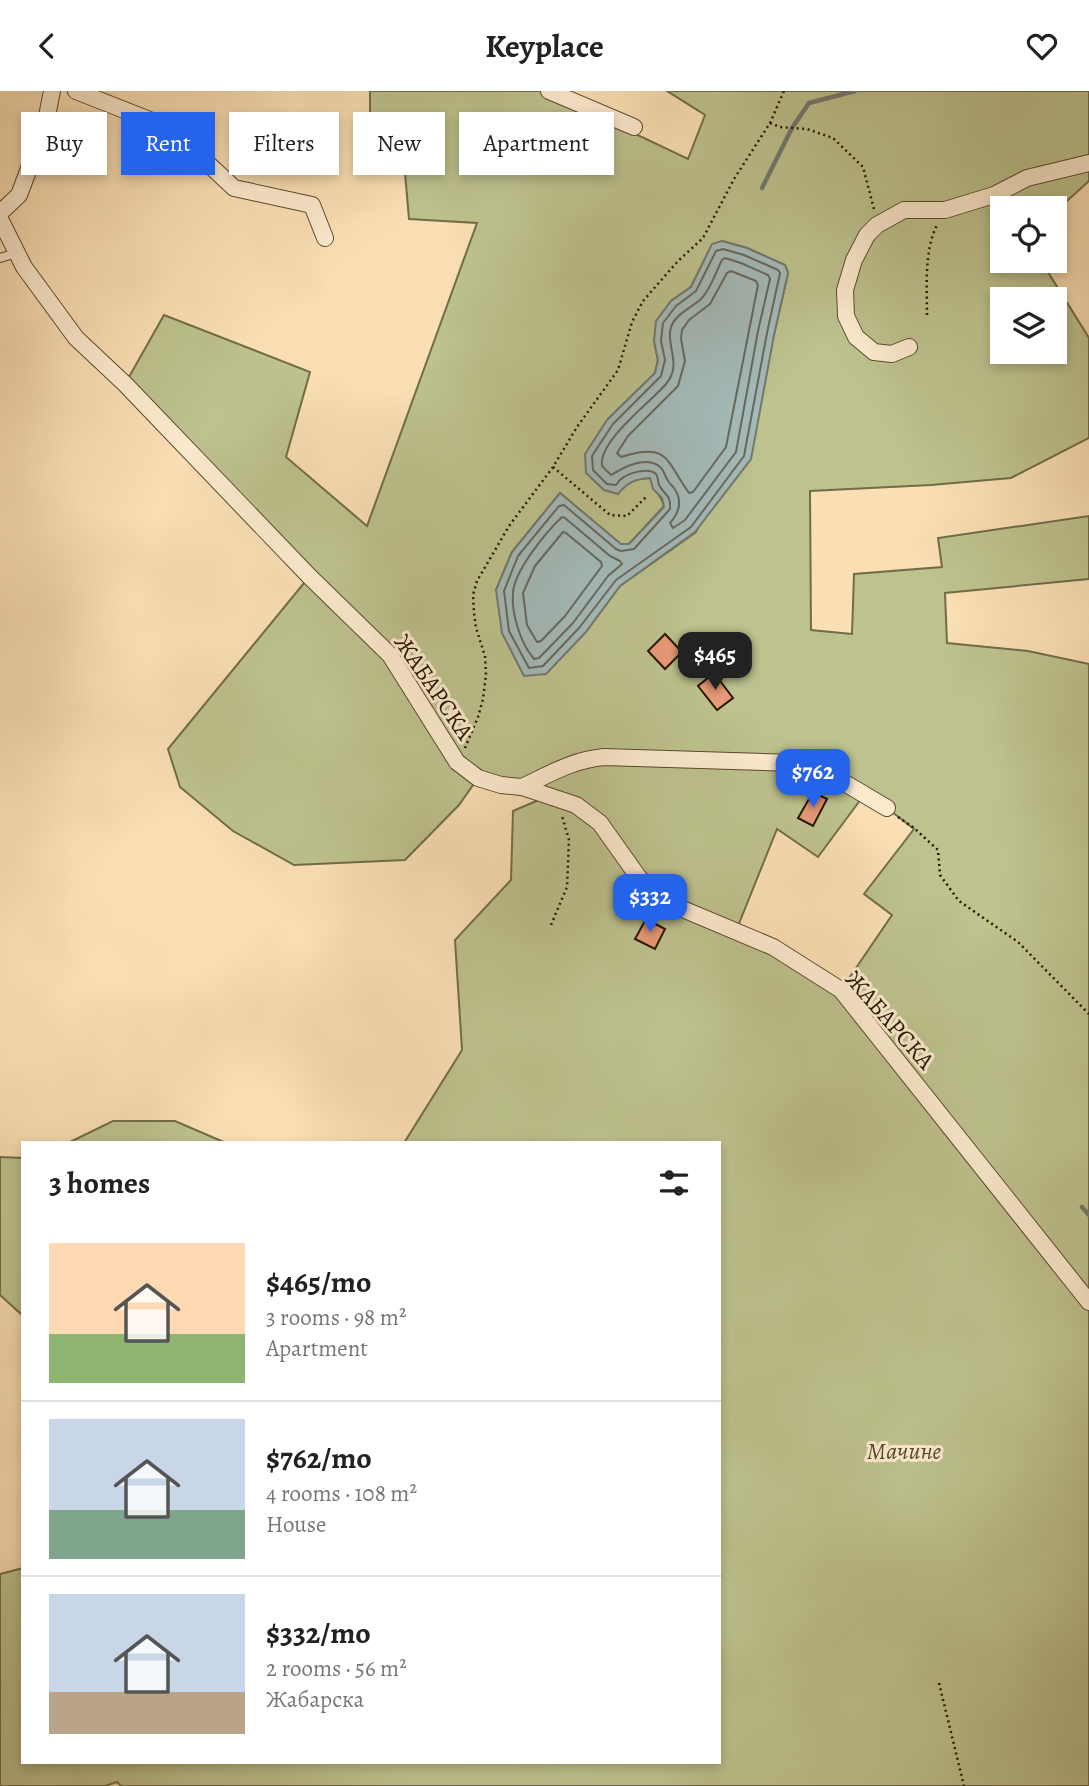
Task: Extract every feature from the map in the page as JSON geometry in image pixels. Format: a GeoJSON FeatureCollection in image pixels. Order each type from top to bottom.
{"type":"FeatureCollection","features":[{"type":"Feature","properties":{"kind":"street"},"geometry":{"type":"LineString","coordinates":[[0,213],[19,195],[45,126],[52,91]]}},
{"type":"Feature","properties":{"kind":"street"},"geometry":{"type":"LineString","coordinates":[[76,91],[170,128],[234,188],[312,205],[325,238]]}},
{"type":"Feature","properties":{"kind":"street"},"geometry":{"type":"LineString","coordinates":[[549,91],[634,127]]}},
{"type":"Feature","properties":{"kind":"street"},"geometry":{"type":"LineString","coordinates":[[909,347],[892,354],[874,352],[856,338],[846,316],[845,290],[867,235],[877,225],[904,210],[945,210],[995,195],[1027,178],[1089,163]]}},
{"type":"Feature","properties":{"kind":"street","name":"ЖАБАРСКА"},"geometry":{"type":"LineString","coordinates":[[0,219],[37,286],[76,338],[125,384],[310,577],[390,655],[457,762],[478,778],[501,785],[522,787],[576,805],[600,824],[639,878],[666,902],[773,947],[841,990],[1089,1303]]}},
{"type":"Feature","properties":{"kind":"street"},"geometry":{"type":"LineString","coordinates":[[522,787],[573,763],[604,757],[792,763],[838,779],[887,808]]}},
{"type":"Feature","properties":{"kind":"lane"},"geometry":{"type":"LineString","coordinates":[[0,258],[17,253]]}},
{"type":"Feature","properties":{"kind":"path"},"geometry":{"type":"LineString","coordinates":[[457,762],[478,717],[486,675],[485,656],[474,613],[473,596],[477,581],[509,526],[554,467],[577,427],[618,370],[632,323],[643,301],[678,261],[703,238],[734,179],[770,123],[784,91]]}},
{"type":"Feature","properties":{"kind":"path"},"geometry":{"type":"LineString","coordinates":[[770,123],[780,128],[807,129],[833,138],[863,167],[877,225]]}},
{"type":"Feature","properties":{"kind":"path"},"geometry":{"type":"LineString","coordinates":[[927,315],[928,262],[934,232],[945,210]]}},
{"type":"Feature","properties":{"kind":"path"},"geometry":{"type":"LineString","coordinates":[[554,467],[610,515],[627,516],[647,496]]}},
{"type":"Feature","properties":{"kind":"path"},"geometry":{"type":"LineString","coordinates":[[887,808],[938,850],[940,875],[959,901],[1018,942],[1089,1014]]}},
{"type":"Feature","properties":{"kind":"path"},"geometry":{"type":"LineString","coordinates":[[551,925],[567,887],[569,840],[562,816]]}},
{"type":"Feature","properties":{"kind":"path"},"geometry":{"type":"LineString","coordinates":[[939,1683],[964,1786]]}},
{"type":"Feature","properties":{"kind":"green space","name":"Мачине"},"geometry":{"type":"Polygon","coordinates":[[[370,91],[545,91],[589,112],[459,112],[459,175],[614,175],[614,124],[688,159],[705,115],[667,91],[1089,91],[1089,181],[1067,201],[1067,196],[990,196],[990,273],[1048,273],[1057,287],[990,287],[990,364],[1067,364],[1067,303],[1089,338],[1089,438],[1011,478],[810,491],[811,630],[852,634],[854,574],[942,567],[938,538],[1089,516],[1089,579],[945,593],[947,643],[1028,651],[1089,664],[1089,1786],[121,1786],[117,1782],[105,1786],[0,1786],[0,1574],[21,1569],[21,1764],[721,1764],[721,1141],[405,1141],[462,1050],[455,940],[511,880],[513,811],[548,796],[478,778],[459,805],[405,860],[294,865],[233,831],[180,787],[168,749],[309,577],[125,384],[164,315],[310,372],[286,457],[367,526],[477,223],[409,219],[405,175],[445,175],[445,112],[370,112],[370,91]],[[722,241],[712,245],[691,287],[671,301],[654,341],[658,360],[655,373],[607,420],[627,483],[650,478],[664,506],[629,544],[620,544],[560,493],[512,552],[496,590],[585,633],[620,586],[696,532],[774,335],[788,273],[785,265],[747,248],[722,241]],[[864,795],[818,857],[777,829],[736,931],[841,990],[892,915],[864,894],[914,829],[887,808],[864,795]]]}},
{"type":"Feature","properties":{"kind":"green space"},"geometry":{"type":"Polygon","coordinates":[[[113,1121],[175,1121],[221,1141],[72,1141],[113,1121]]]}},
{"type":"Feature","properties":{"kind":"green space"},"geometry":{"type":"Polygon","coordinates":[[[0,1157],[21,1158],[21,1314],[0,1295],[0,1157]]]}},
{"type":"Feature","properties":{"kind":"water"},"geometry":{"type":"Polygon","coordinates":[[[722,241],[747,248],[785,265],[788,273],[751,459],[695,532],[620,586],[585,633],[546,674],[524,676],[502,633],[496,590],[512,552],[560,493],[621,544],[629,544],[664,507],[662,498],[653,489],[650,478],[632,482],[618,494],[604,490],[586,473],[585,454],[607,420],[655,373],[658,360],[654,341],[656,321],[671,301],[691,287],[712,244],[722,241]]]}},
{"type":"Feature","properties":{"kind":"building"},"geometry":{"type":"Polygon","coordinates":[[[665,634],[682,652],[665,669],[648,651],[665,634]]]}},
{"type":"Feature","properties":{"kind":"building"},"geometry":{"type":"Polygon","coordinates":[[[714,673],[733,698],[717,710],[698,686],[714,673]]]}},
{"type":"Feature","properties":{"kind":"building"},"geometry":{"type":"Polygon","coordinates":[[[813,792],[827,799],[813,826],[798,818],[813,792]]]}},
{"type":"Feature","properties":{"kind":"building"},"geometry":{"type":"Polygon","coordinates":[[[646,919],[665,929],[655,949],[635,939],[646,919]]]}},
{"type":"Feature","properties":{"kind":"waterway"},"geometry":{"type":"LineString","coordinates":[[762,188],[792,128],[809,103],[855,91]]}},
{"type":"Feature","properties":{"kind":"waterway"},"geometry":{"type":"LineString","coordinates":[[1082,1207],[1089,1215]]}}]}
